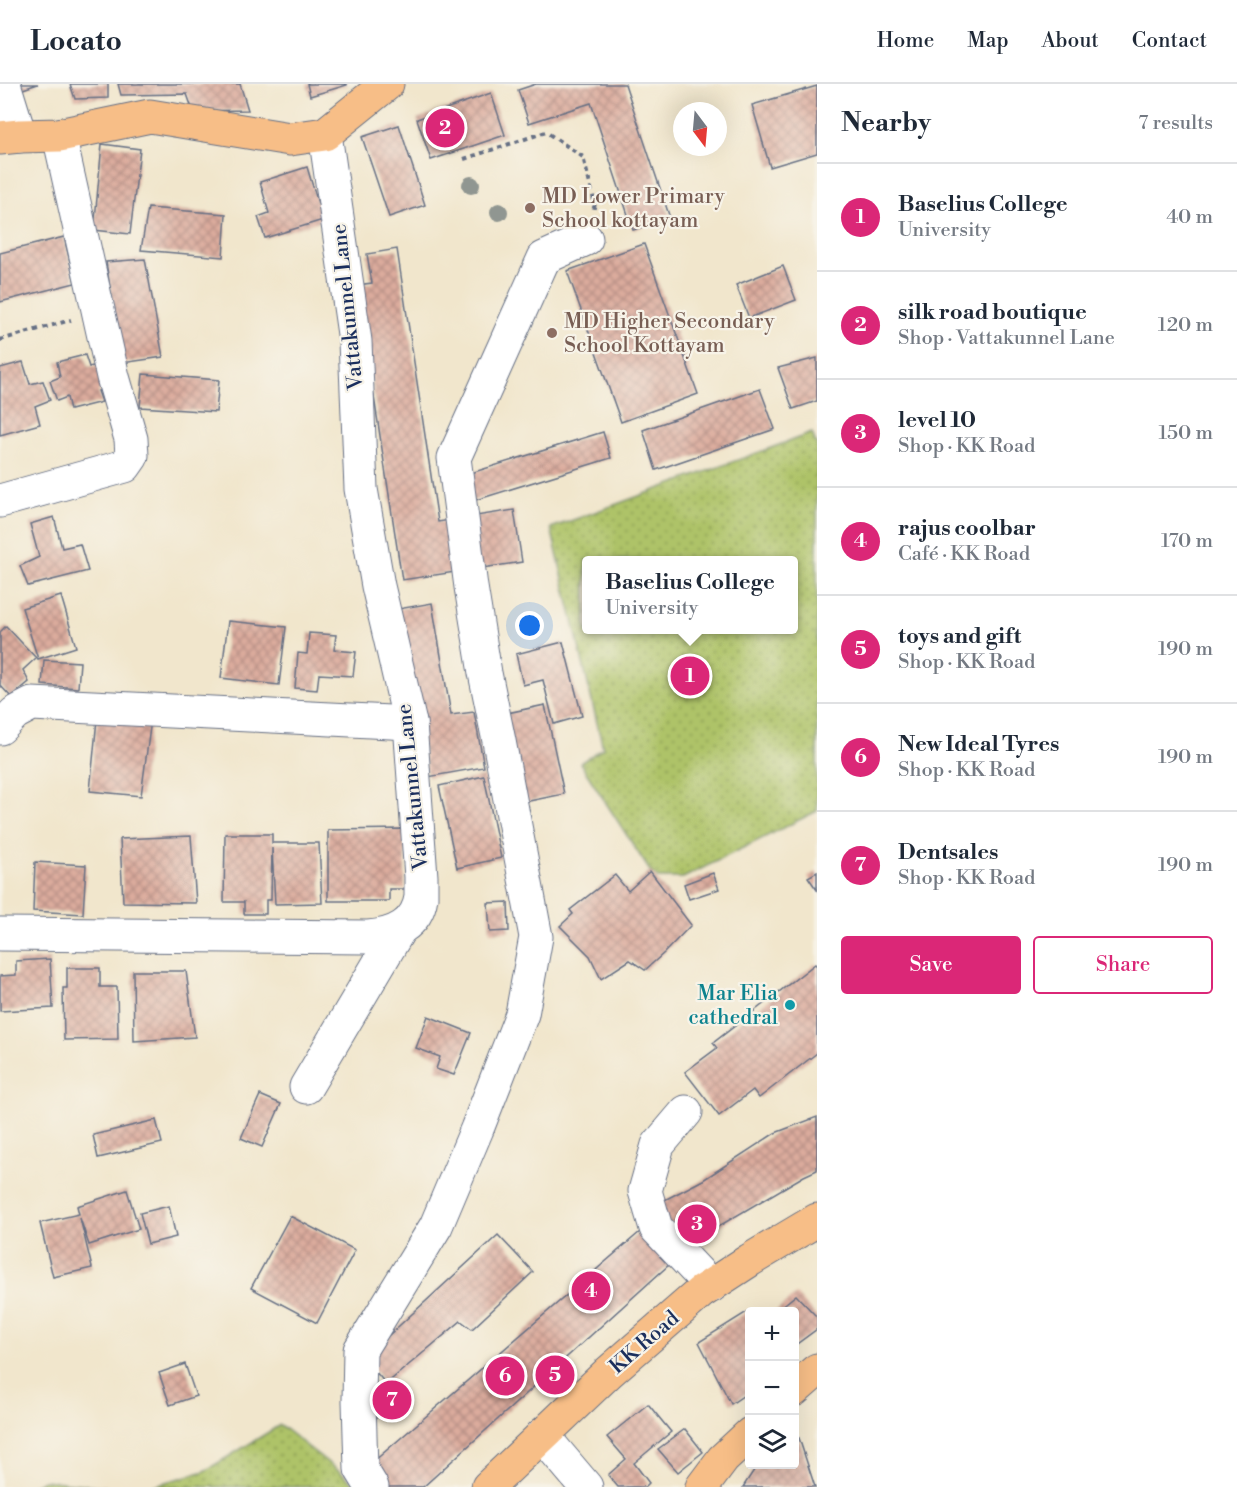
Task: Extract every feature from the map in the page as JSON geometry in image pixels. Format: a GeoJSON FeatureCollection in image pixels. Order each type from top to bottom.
{"type":"FeatureCollection","features":[{"type":"Feature","properties":{"kind":"main road"},"geometry":{"type":"LineString","coordinates":[[10,137],[59,135],[150,116],[290,139],[325,134],[387,84]]}},
{"type":"Feature","properties":{"kind":"main road","name":"KK Road"},"geometry":{"type":"LineString","coordinates":[[488,1487],[609,1372],[701,1292],[817,1220]]}},
{"type":"Feature","properties":{"kind":"main road"},"geometry":{"type":"LineString","coordinates":[[799,1386],[817,1370]]}},
{"type":"Feature","properties":{"kind":"main road"},"geometry":{"type":"LineString","coordinates":[[702,1487],[723,1460],[745,1439]]}},
{"type":"Feature","properties":{"kind":"street"},"geometry":{"type":"LineString","coordinates":[[4,84],[10,137]]}},
{"type":"Feature","properties":{"kind":"street","name":"Vattakunnel Lane"},"geometry":{"type":"LineString","coordinates":[[306,1087],[399,930],[414,917],[421,898],[410,723],[378,586],[361,489],[355,341],[325,134]]}},
{"type":"Feature","properties":{"kind":"street"},"geometry":{"type":"LineString","coordinates":[[0,501],[125,466],[132,456],[131,438],[113,377],[59,135]]}},
{"type":"Feature","properties":{"kind":"street"},"geometry":{"type":"LineString","coordinates":[[372,1487],[361,1468],[360,1350],[436,1226],[522,1014],[536,937],[485,673],[454,458],[544,258],[586,239]]}},
{"type":"Feature","properties":{"kind":"street"},"geometry":{"type":"LineString","coordinates":[[0,728],[15,713],[32,704],[410,723]]}},
{"type":"Feature","properties":{"kind":"street"},"geometry":{"type":"LineString","coordinates":[[0,934],[368,937],[383,936],[399,930]]}},
{"type":"Feature","properties":{"kind":"street"},"geometry":{"type":"LineString","coordinates":[[686,1112],[658,1145],[645,1191],[656,1228],[711,1286]]}},
{"type":"Feature","properties":{"kind":"street"},"geometry":{"type":"LineString","coordinates":[[542,1435],[586,1487]]}},
{"type":"Feature","properties":{"kind":"path"},"geometry":{"type":"LineString","coordinates":[[464,159],[546,132],[583,157],[595,204],[586,239]]}},
{"type":"Feature","properties":{"kind":"path"},"geometry":{"type":"LineString","coordinates":[[0,340],[98,312]]}},
{"type":"Feature","properties":{"kind":"green space"},"geometry":{"type":"Polygon","coordinates":[[[812,433],[817,446],[817,811],[683,878],[658,878],[650,871],[580,763],[603,748],[551,528],[812,433]]]}},
{"type":"Feature","properties":{"kind":"green space"},"geometry":{"type":"Polygon","coordinates":[[[280,1425],[359,1487],[148,1487],[205,1471],[280,1425]]]}},
{"type":"Feature","properties":{"kind":"green space"},"geometry":{"type":"Polygon","coordinates":[[[44,1480],[107,1487],[30,1487],[44,1480]]]}},
{"type":"Feature","properties":{"kind":"building"},"geometry":{"type":"Polygon","coordinates":[[[2,84],[38,84],[5,95],[2,84]]]}},
{"type":"Feature","properties":{"kind":"building"},"geometry":{"type":"Polygon","coordinates":[[[70,84],[108,84],[108,98],[75,99],[70,84]]]}},
{"type":"Feature","properties":{"kind":"building"},"geometry":{"type":"Polygon","coordinates":[[[118,84],[240,84],[248,110],[193,111],[187,94],[121,95],[118,84]]]}},
{"type":"Feature","properties":{"kind":"building"},"geometry":{"type":"Polygon","coordinates":[[[307,84],[347,84],[347,85],[310,96],[307,84]]]}},
{"type":"Feature","properties":{"kind":"building"},"geometry":{"type":"Polygon","coordinates":[[[536,84],[625,84],[670,218],[633,230],[591,103],[529,123],[518,90],[536,84]]]}},
{"type":"Feature","properties":{"kind":"building"},"geometry":{"type":"Polygon","coordinates":[[[817,86],[817,153],[770,167],[752,105],[817,86]]]}},
{"type":"Feature","properties":{"kind":"building"},"geometry":{"type":"Polygon","coordinates":[[[491,93],[505,135],[431,160],[417,119],[491,93]]]}},
{"type":"Feature","properties":{"kind":"building"},"geometry":{"type":"Polygon","coordinates":[[[399,125],[425,205],[389,217],[362,137],[399,125]]]}},
{"type":"Feature","properties":{"kind":"building"},"geometry":{"type":"Polygon","coordinates":[[[102,144],[140,149],[130,234],[94,230],[102,144]]]}},
{"type":"Feature","properties":{"kind":"building"},"geometry":{"type":"Polygon","coordinates":[[[307,167],[323,220],[265,238],[258,217],[269,213],[260,182],[307,167]]]}},
{"type":"Feature","properties":{"kind":"building"},"geometry":{"type":"Polygon","coordinates":[[[148,208],[226,214],[223,257],[141,250],[148,208]]]}},
{"type":"Feature","properties":{"kind":"building"},"geometry":{"type":"Polygon","coordinates":[[[64,237],[75,283],[0,302],[0,253],[64,237]]]}},
{"type":"Feature","properties":{"kind":"building"},"geometry":{"type":"Polygon","coordinates":[[[644,244],[698,394],[621,422],[567,271],[644,244]]]}},
{"type":"Feature","properties":{"kind":"building"},"geometry":{"type":"Polygon","coordinates":[[[397,249],[438,522],[514,510],[522,562],[402,580],[357,285],[372,283],[367,254],[397,249]]]}},
{"type":"Feature","properties":{"kind":"building"},"geometry":{"type":"Polygon","coordinates":[[[145,259],[163,357],[122,363],[106,262],[145,259]]]}},
{"type":"Feature","properties":{"kind":"building"},"geometry":{"type":"Polygon","coordinates":[[[783,266],[796,300],[749,318],[736,285],[783,266]]]}},
{"type":"Feature","properties":{"kind":"building"},"geometry":{"type":"Polygon","coordinates":[[[85,355],[89,367],[101,364],[110,386],[98,391],[102,402],[70,410],[67,397],[57,401],[50,381],[60,377],[57,362],[85,355]]]}},
{"type":"Feature","properties":{"kind":"building"},"geometry":{"type":"Polygon","coordinates":[[[817,358],[817,401],[793,409],[778,368],[817,358]]]}},
{"type":"Feature","properties":{"kind":"building"},"geometry":{"type":"Polygon","coordinates":[[[23,362],[30,384],[43,381],[50,400],[35,406],[40,424],[0,435],[0,368],[23,362]]]}},
{"type":"Feature","properties":{"kind":"building"},"geometry":{"type":"Polygon","coordinates":[[[143,374],[219,380],[216,412],[140,407],[143,374]]]}},
{"type":"Feature","properties":{"kind":"building"},"geometry":{"type":"Polygon","coordinates":[[[760,389],[775,429],[656,470],[643,430],[760,389]]]}},
{"type":"Feature","properties":{"kind":"building"},"geometry":{"type":"Polygon","coordinates":[[[603,432],[611,458],[466,503],[458,477],[603,432]]]}},
{"type":"Feature","properties":{"kind":"building"},"geometry":{"type":"Polygon","coordinates":[[[54,517],[62,548],[80,544],[88,571],[28,586],[20,566],[39,557],[30,524],[54,517]]]}},
{"type":"Feature","properties":{"kind":"building"},"geometry":{"type":"Polygon","coordinates":[[[61,596],[76,647],[38,659],[22,608],[61,596]]]}},
{"type":"Feature","properties":{"kind":"building"},"geometry":{"type":"Polygon","coordinates":[[[432,603],[451,715],[474,712],[484,767],[428,777],[398,609],[432,603]]]}},
{"type":"Feature","properties":{"kind":"building"},"geometry":{"type":"Polygon","coordinates":[[[228,621],[286,627],[279,685],[221,678],[228,621]]]}},
{"type":"Feature","properties":{"kind":"building"},"geometry":{"type":"Polygon","coordinates":[[[6,626],[36,658],[23,670],[29,682],[11,697],[0,685],[0,632],[6,626]]]}},
{"type":"Feature","properties":{"kind":"building"},"geometry":{"type":"Polygon","coordinates":[[[309,633],[336,635],[334,650],[356,652],[353,676],[319,674],[317,690],[295,688],[298,653],[307,654],[309,633]]]}},
{"type":"Feature","properties":{"kind":"building"},"geometry":{"type":"Polygon","coordinates":[[[563,642],[582,716],[554,724],[543,680],[523,685],[516,654],[563,642]]]}},
{"type":"Feature","properties":{"kind":"building"},"geometry":{"type":"Polygon","coordinates":[[[44,660],[80,662],[78,688],[42,685],[44,660]]]}},
{"type":"Feature","properties":{"kind":"building"},"geometry":{"type":"Polygon","coordinates":[[[545,705],[564,794],[514,804],[498,715],[545,705]]]}},
{"type":"Feature","properties":{"kind":"building"},"geometry":{"type":"Polygon","coordinates":[[[98,709],[152,712],[141,796],[90,791],[98,709]]]}},
{"type":"Feature","properties":{"kind":"building"},"geometry":{"type":"Polygon","coordinates":[[[484,776],[501,858],[457,868],[439,786],[484,776]]]}},
{"type":"Feature","properties":{"kind":"building"},"geometry":{"type":"Polygon","coordinates":[[[405,829],[405,889],[389,889],[389,901],[328,901],[328,830],[405,829]]]}},
{"type":"Feature","properties":{"kind":"building"},"geometry":{"type":"Polygon","coordinates":[[[225,834],[272,834],[272,843],[319,843],[322,903],[275,904],[272,848],[271,900],[266,900],[266,914],[244,914],[244,902],[224,902],[225,834]]]}},
{"type":"Feature","properties":{"kind":"building"},"geometry":{"type":"Polygon","coordinates":[[[191,836],[196,903],[123,902],[120,839],[191,836]]]}},
{"type":"Feature","properties":{"kind":"building"},"geometry":{"type":"Polygon","coordinates":[[[35,862],[86,865],[83,914],[33,911],[35,862]]]}},
{"type":"Feature","properties":{"kind":"building"},"geometry":{"type":"Polygon","coordinates":[[[650,871],[691,925],[645,970],[630,960],[601,979],[590,956],[560,926],[573,914],[570,910],[615,875],[628,891],[650,871]]]}},
{"type":"Feature","properties":{"kind":"building"},"geometry":{"type":"Polygon","coordinates":[[[817,872],[817,890],[808,877],[817,872]]]}},
{"type":"Feature","properties":{"kind":"building"},"geometry":{"type":"Polygon","coordinates":[[[713,873],[719,889],[689,899],[684,884],[713,873]]]}},
{"type":"Feature","properties":{"kind":"building"},"geometry":{"type":"Polygon","coordinates":[[[508,902],[509,931],[490,932],[488,903],[508,902]]]}},
{"type":"Feature","properties":{"kind":"building"},"geometry":{"type":"Polygon","coordinates":[[[50,959],[53,1008],[0,1011],[0,976],[16,975],[16,961],[50,959]]]}},
{"type":"Feature","properties":{"kind":"building","name":"Mar Elia cathedral"},"geometry":{"type":"Polygon","coordinates":[[[815,964],[817,966],[817,1053],[759,1098],[753,1090],[719,1116],[685,1072],[717,1048],[713,1043],[815,964]]]}},
{"type":"Feature","properties":{"kind":"building"},"geometry":{"type":"Polygon","coordinates":[[[67,968],[100,968],[100,987],[117,987],[118,1039],[64,1040],[63,988],[67,988],[67,968]]]}},
{"type":"Feature","properties":{"kind":"building"},"geometry":{"type":"Polygon","coordinates":[[[133,971],[186,971],[195,1037],[134,1041],[133,971]]]}},
{"type":"Feature","properties":{"kind":"building"},"geometry":{"type":"Polygon","coordinates":[[[428,1016],[471,1033],[454,1075],[436,1069],[440,1057],[416,1048],[428,1016]]]}},
{"type":"Feature","properties":{"kind":"building"},"geometry":{"type":"Polygon","coordinates":[[[260,1095],[281,1104],[262,1147],[241,1138],[260,1095]]]}},
{"type":"Feature","properties":{"kind":"building"},"geometry":{"type":"Polygon","coordinates":[[[817,1117],[817,1170],[687,1245],[653,1206],[703,1180],[775,1133],[817,1117]]]}},
{"type":"Feature","properties":{"kind":"building"},"geometry":{"type":"Polygon","coordinates":[[[156,1120],[162,1143],[98,1158],[93,1135],[156,1120]]]}},
{"type":"Feature","properties":{"kind":"building"},"geometry":{"type":"Polygon","coordinates":[[[127,1190],[139,1229],[89,1245],[80,1218],[92,1268],[53,1277],[40,1223],[79,1214],[77,1206],[127,1190]]]}},
{"type":"Feature","properties":{"kind":"building"},"geometry":{"type":"Polygon","coordinates":[[[169,1206],[176,1237],[148,1244],[140,1213],[169,1206]]]}},
{"type":"Feature","properties":{"kind":"building"},"geometry":{"type":"Polygon","coordinates":[[[290,1216],[355,1250],[317,1323],[251,1288],[290,1216]]]}},
{"type":"Feature","properties":{"kind":"building"},"geometry":{"type":"Polygon","coordinates":[[[640,1232],[671,1263],[423,1487],[384,1487],[366,1468],[640,1232]]]}},
{"type":"Feature","properties":{"kind":"building"},"geometry":{"type":"Polygon","coordinates":[[[498,1235],[533,1272],[472,1329],[461,1321],[386,1384],[364,1358],[498,1235]]]}},
{"type":"Feature","properties":{"kind":"building"},"geometry":{"type":"Polygon","coordinates":[[[796,1295],[817,1317],[817,1329],[799,1342],[799,1307],[781,1307],[796,1295]]]}},
{"type":"Feature","properties":{"kind":"building"},"geometry":{"type":"Polygon","coordinates":[[[745,1313],[745,1394],[731,1404],[699,1342],[745,1313]]]}},
{"type":"Feature","properties":{"kind":"building"},"geometry":{"type":"Polygon","coordinates":[[[185,1364],[196,1396],[170,1405],[159,1373],[185,1364]]]}},
{"type":"Feature","properties":{"kind":"building"},"geometry":{"type":"Polygon","coordinates":[[[648,1404],[671,1432],[634,1463],[649,1483],[645,1487],[618,1487],[608,1475],[626,1459],[607,1437],[648,1404]]]}},
{"type":"Feature","properties":{"kind":"building"},"geometry":{"type":"Polygon","coordinates":[[[685,1429],[703,1452],[678,1472],[658,1449],[685,1429]]]}},
{"type":"Feature","properties":{"kind":"building"},"geometry":{"type":"Polygon","coordinates":[[[799,1438],[815,1487],[743,1487],[755,1469],[799,1469],[799,1438]]]}},
{"type":"Feature","properties":{"kind":"place","name":"silk road boutique"},"geometry":{"type":"Point","coordinates":[445,128]}},
{"type":"Feature","properties":{"kind":"place","name":"MD Lower Primary School kottayam"},"geometry":{"type":"Point","coordinates":[530,208]}},
{"type":"Feature","properties":{"kind":"place","name":"MD Higher Secondary School Kottayam"},"geometry":{"type":"Point","coordinates":[552,333]}},
{"type":"Feature","properties":{"kind":"place","name":"Baselius College"},"geometry":{"type":"Point","coordinates":[690,676]}},
{"type":"Feature","properties":{"kind":"place","name":"Mar Elia cathedral"},"geometry":{"type":"Point","coordinates":[790,1005]}},
{"type":"Feature","properties":{"kind":"place","name":"level 10"},"geometry":{"type":"Point","coordinates":[697,1224]}},
{"type":"Feature","properties":{"kind":"place","name":"rajus coolbar"},"geometry":{"type":"Point","coordinates":[591,1291]}},
{"type":"Feature","properties":{"kind":"place","name":"toys and gift"},"geometry":{"type":"Point","coordinates":[555,1375]}},
{"type":"Feature","properties":{"kind":"place","name":"New Ideal Tyres"},"geometry":{"type":"Point","coordinates":[505,1376]}},
{"type":"Feature","properties":{"kind":"place","name":"Dentsales"},"geometry":{"type":"Point","coordinates":[392,1400]}}]}
